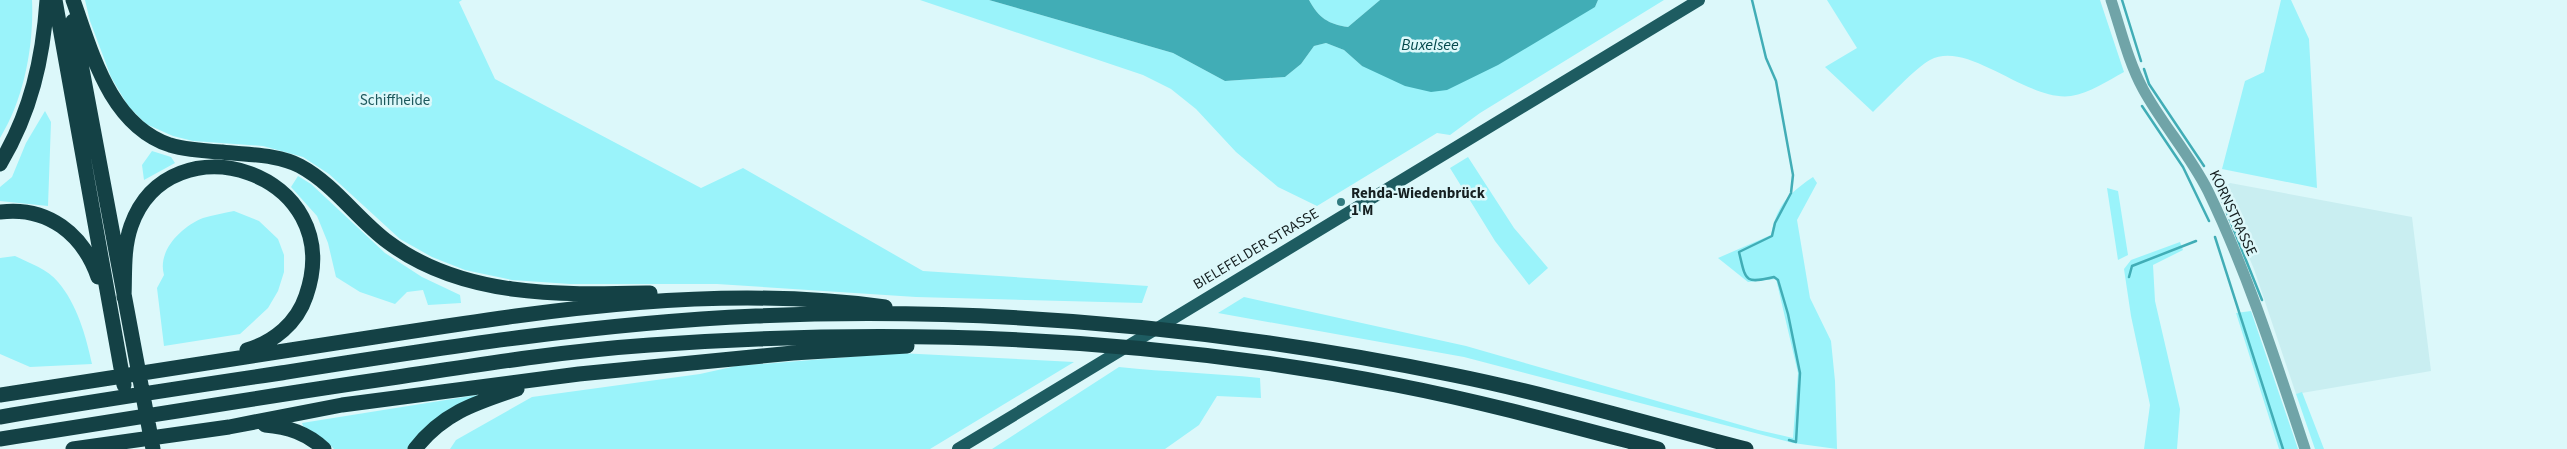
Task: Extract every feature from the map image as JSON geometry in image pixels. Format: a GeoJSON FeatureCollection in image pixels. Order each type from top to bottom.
{"type":"FeatureCollection","features":[{"type":"Feature","properties":{"kind":"highway"},"geometry":{"type":"LineString","coordinates":[[0,164],[14,140],[33,92],[40,62],[47,0]]}},
{"type":"Feature","properties":{"kind":"highway"},"geometry":{"type":"LineString","coordinates":[[55,0],[136,449]]}},
{"type":"Feature","properties":{"kind":"highway"},"geometry":{"type":"LineString","coordinates":[[69,0],[153,449]]}},
{"type":"Feature","properties":{"kind":"highway"},"geometry":{"type":"LineString","coordinates":[[73,0],[104,82],[122,110],[140,130],[170,145],[193,150],[271,157],[298,165],[324,181],[377,234],[427,266],[461,279],[510,289],[574,294],[672,293],[711,298]]}},
{"type":"Feature","properties":{"kind":"highway"},"geometry":{"type":"LineString","coordinates":[[124,297],[126,249],[132,225],[143,204],[169,181],[202,168],[224,167],[258,176],[280,190],[296,208],[310,239],[312,276],[304,301],[292,321],[268,342],[258,347],[202,363]]}},
{"type":"Feature","properties":{"kind":"highway"},"geometry":{"type":"LineString","coordinates":[[0,212],[19,211],[42,216],[71,232],[80,242],[94,265],[111,314]]}},
{"type":"Feature","properties":{"kind":"highway"},"geometry":{"type":"LineString","coordinates":[[0,396],[497,318],[572,309],[711,298],[782,297],[853,302],[948,316]]}},
{"type":"Feature","properties":{"kind":"highway"},"geometry":{"type":"LineString","coordinates":[[0,416],[541,333],[646,322],[759,316],[948,316],[1021,318],[1114,325],[1208,334],[1287,345],[1458,376],[1518,389],[1746,449]]}},
{"type":"Feature","properties":{"kind":"highway"},"geometry":{"type":"LineString","coordinates":[[0,439],[550,354],[757,338],[867,336],[991,339],[1096,345],[1286,367],[1396,385],[1658,449]]}},
{"type":"Feature","properties":{"kind":"highway"},"geometry":{"type":"LineString","coordinates":[[79,448],[229,427],[342,405],[579,374],[794,353],[991,339]]}},
{"type":"Feature","properties":{"kind":"highway"},"geometry":{"type":"LineString","coordinates":[[415,449],[425,436],[447,417],[470,405],[521,387],[579,374]]}},
{"type":"Feature","properties":{"kind":"highway"},"geometry":{"type":"LineString","coordinates":[[0,385],[58,386]]}},
{"type":"Feature","properties":{"kind":"highway"},"geometry":{"type":"LineString","coordinates":[[229,427],[283,426],[304,434],[324,449]]}},
{"type":"Feature","properties":{"kind":"main road","name":"BIELEFELDER STRASSE"},"geometry":{"type":"LineString","coordinates":[[958,449],[1699,0]]}},
{"type":"Feature","properties":{"kind":"street","name":"KORNSTRASSE"},"geometry":{"type":"LineString","coordinates":[[2111,0],[2140,84],[2204,182],[2224,222],[2272,349],[2305,449]]}},
{"type":"Feature","properties":{"kind":"shaded area"},"geometry":{"type":"Polygon","coordinates":[[[2230,183],[2412,217],[2431,371],[2296,394],[2254,269],[2220,190],[2230,183]]]}},
{"type":"Feature","properties":{"kind":"green space"},"geometry":{"type":"Polygon","coordinates":[[[0,0],[32,0],[32,18],[26,72],[15,106],[0,138],[0,0]]]}},
{"type":"Feature","properties":{"kind":"green space","name":"Schiffheide"},"geometry":{"type":"Polygon","coordinates":[[[85,0],[462,0],[459,2],[495,79],[701,188],[743,168],[923,271],[1148,286],[1142,303],[916,297],[717,284],[570,284],[512,280],[465,270],[432,257],[400,239],[329,174],[303,157],[263,146],[193,141],[173,136],[146,124],[128,106],[111,77],[90,21],[85,0]]]}},
{"type":"Feature","properties":{"kind":"green space"},"geometry":{"type":"Polygon","coordinates":[[[920,0],[989,0],[1173,53],[1225,81],[1285,77],[1301,64],[1314,46],[1326,43],[1344,50],[1362,66],[1595,7],[1598,0],[1664,0],[1480,113],[1450,135],[1437,133],[1317,206],[1278,187],[1236,152],[1196,109],[1171,89],[1143,75],[920,0]]]}},
{"type":"Feature","properties":{"kind":"green space"},"geometry":{"type":"Polygon","coordinates":[[[1309,0],[1380,0],[1348,27],[1335,24],[1320,16],[1309,0]]]}},
{"type":"Feature","properties":{"kind":"green space"},"geometry":{"type":"Polygon","coordinates":[[[1827,0],[2100,0],[2124,72],[2085,92],[2071,96],[2054,95],[2036,90],[1980,64],[1962,58],[1945,56],[1930,60],[1924,64],[1873,112],[1825,67],[1857,48],[1827,0]]]}},
{"type":"Feature","properties":{"kind":"green space"},"geometry":{"type":"Polygon","coordinates":[[[2281,0],[2291,0],[2309,39],[2317,188],[2222,169],[2245,81],[2264,72],[2281,0]]]}},
{"type":"Feature","properties":{"kind":"green space"},"geometry":{"type":"Polygon","coordinates":[[[45,111],[51,122],[48,206],[0,201],[0,187],[12,177],[26,143],[45,111]]]}},
{"type":"Feature","properties":{"kind":"green space"},"geometry":{"type":"Polygon","coordinates":[[[152,151],[171,157],[175,163],[144,180],[142,165],[152,151]]]}},
{"type":"Feature","properties":{"kind":"green space"},"geometry":{"type":"Polygon","coordinates":[[[1468,157],[1514,228],[1548,268],[1529,285],[1495,241],[1450,168],[1468,157]]]}},
{"type":"Feature","properties":{"kind":"green space"},"geometry":{"type":"Polygon","coordinates":[[[298,176],[311,184],[385,253],[422,277],[460,295],[461,303],[428,305],[423,290],[407,292],[395,304],[360,292],[336,277],[328,243],[317,216],[291,187],[298,176]]]}},
{"type":"Feature","properties":{"kind":"green space"},"geometry":{"type":"Polygon","coordinates":[[[1813,177],[1817,183],[1797,220],[1810,298],[1831,341],[1835,381],[1837,449],[1793,443],[1464,357],[1218,313],[1244,297],[1466,346],[1758,430],[1793,438],[1798,373],[1776,279],[1748,282],[1718,258],[1771,235],[1776,216],[1785,201],[1813,177]]]}},
{"type":"Feature","properties":{"kind":"green space"},"geometry":{"type":"Polygon","coordinates":[[[2107,188],[2118,191],[2128,255],[2118,260],[2107,188]]]}},
{"type":"Feature","properties":{"kind":"green space"},"geometry":{"type":"Polygon","coordinates":[[[234,211],[259,221],[278,239],[284,255],[284,272],[278,291],[268,308],[240,334],[164,346],[157,288],[164,275],[164,257],[167,249],[179,234],[195,222],[203,218],[234,211]]]}},
{"type":"Feature","properties":{"kind":"green space"},"geometry":{"type":"Polygon","coordinates":[[[2180,242],[2183,250],[2153,265],[2155,301],[2180,409],[2177,449],[2144,449],[2150,405],[2131,316],[2124,269],[2131,260],[2180,242]]]}},
{"type":"Feature","properties":{"kind":"green space"},"geometry":{"type":"Polygon","coordinates":[[[15,256],[49,273],[65,291],[76,310],[92,364],[30,367],[0,354],[0,258],[15,256]]]}},
{"type":"Feature","properties":{"kind":"green space"},"geometry":{"type":"Polygon","coordinates":[[[2251,311],[2298,449],[2279,449],[2236,313],[2251,311]]]}},
{"type":"Feature","properties":{"kind":"green space"},"geometry":{"type":"Polygon","coordinates":[[[899,353],[1074,362],[930,449],[450,449],[456,440],[532,397],[700,374],[736,366],[899,353]]]}},
{"type":"Feature","properties":{"kind":"green space"},"geometry":{"type":"Polygon","coordinates":[[[1119,367],[1260,378],[1261,398],[1217,396],[1199,425],[1165,449],[992,449],[1119,367]]]}},
{"type":"Feature","properties":{"kind":"green space"},"geometry":{"type":"Polygon","coordinates":[[[2302,392],[2324,449],[2315,449],[2296,394],[2302,392]]]}},
{"type":"Feature","properties":{"kind":"green space"},"geometry":{"type":"Polygon","coordinates":[[[477,395],[477,397],[410,449],[334,449],[325,440],[303,426],[302,423],[477,395]]]}},
{"type":"Feature","properties":{"kind":"water","name":"Buxelsee"},"geometry":{"type":"Polygon","coordinates":[[[989,0],[1309,0],[1320,16],[1335,24],[1348,27],[1380,0],[1598,0],[1595,7],[1498,65],[1447,90],[1431,92],[1405,86],[1362,66],[1344,50],[1326,43],[1314,46],[1301,64],[1285,77],[1225,81],[1173,53],[989,0]]]}},
{"type":"Feature","properties":{"kind":"waterway"},"geometry":{"type":"LineString","coordinates":[[1752,0],[1766,58],[1776,81],[1793,175],[1791,193],[1775,223],[1772,236],[1739,252],[1743,269],[1748,278],[1757,280],[1774,277],[1778,280],[1788,314],[1800,373],[1796,442],[1789,440]]}},
{"type":"Feature","properties":{"kind":"waterway"},"geometry":{"type":"LineString","coordinates":[[2122,0],[2141,61]]}},
{"type":"Feature","properties":{"kind":"waterway"},"geometry":{"type":"LineString","coordinates":[[2144,69],[2149,84],[2204,166]]}},
{"type":"Feature","properties":{"kind":"waterway"},"geometry":{"type":"LineString","coordinates":[[2142,106],[2183,167],[2209,221]]}},
{"type":"Feature","properties":{"kind":"waterway"},"geometry":{"type":"LineString","coordinates":[[2217,188],[2262,300]]}},
{"type":"Feature","properties":{"kind":"waterway"},"geometry":{"type":"LineString","coordinates":[[2215,237],[2283,449]]}},
{"type":"Feature","properties":{"kind":"waterway"},"geometry":{"type":"LineString","coordinates":[[2129,277],[2132,266],[2196,241]]}},
{"type":"Feature","properties":{"kind":"place","name":"Rehda-Wiedenbrück 1 M"},"geometry":{"type":"Point","coordinates":[1341,202]}}]}
